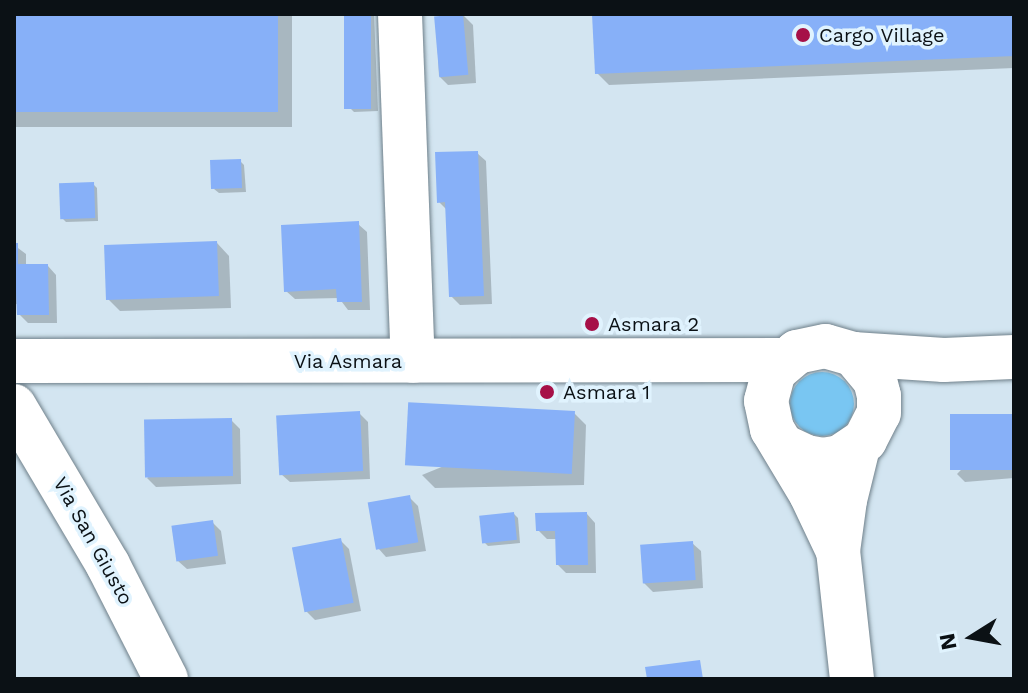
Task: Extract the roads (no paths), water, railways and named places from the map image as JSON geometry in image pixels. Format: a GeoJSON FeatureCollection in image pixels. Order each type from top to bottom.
{"type":"FeatureCollection","features":[{"type":"Feature","properties":{"kind":"street"},"geometry":{"type":"LineString","coordinates":[[400,14],[413,361]]}},
{"type":"Feature","properties":{"kind":"street"},"geometry":{"type":"LineString","coordinates":[[838,551],[785,447],[772,429],[766,401],[774,371],[785,360],[811,347],[840,348],[853,354],[944,360],[1014,357]]}},
{"type":"Feature","properties":{"kind":"street"},"geometry":{"type":"LineString","coordinates":[[852,679],[838,551],[845,500],[879,404],[875,380],[853,354]]}},
{"type":"Feature","properties":{"kind":"street","name":"Via Asmara"},"geometry":{"type":"LineString","coordinates":[[14,361],[785,360]]}},
{"type":"Feature","properties":{"kind":"street"},"geometry":{"type":"LineString","coordinates":[[785,447],[806,457],[823,460],[840,457],[866,438],[944,360]]}},
{"type":"Feature","properties":{"kind":"street","name":"Via Asmara"},"geometry":{"type":"LineString","coordinates":[[683,361],[766,401]]}},
{"type":"Feature","properties":{"kind":"street","name":"Via San Giusto"},"geometry":{"type":"LineString","coordinates":[[14,406],[108,565],[166,679]]}},
{"type":"Feature","properties":{"kind":"place","name":"Cargo Village"},"geometry":{"type":"Point","coordinates":[803,35]}},
{"type":"Feature","properties":{"kind":"place","name":"Asmara 2"},"geometry":{"type":"Point","coordinates":[592,324]}},
{"type":"Feature","properties":{"kind":"place","name":"Asmara 1"},"geometry":{"type":"Point","coordinates":[547,392]}}]}
